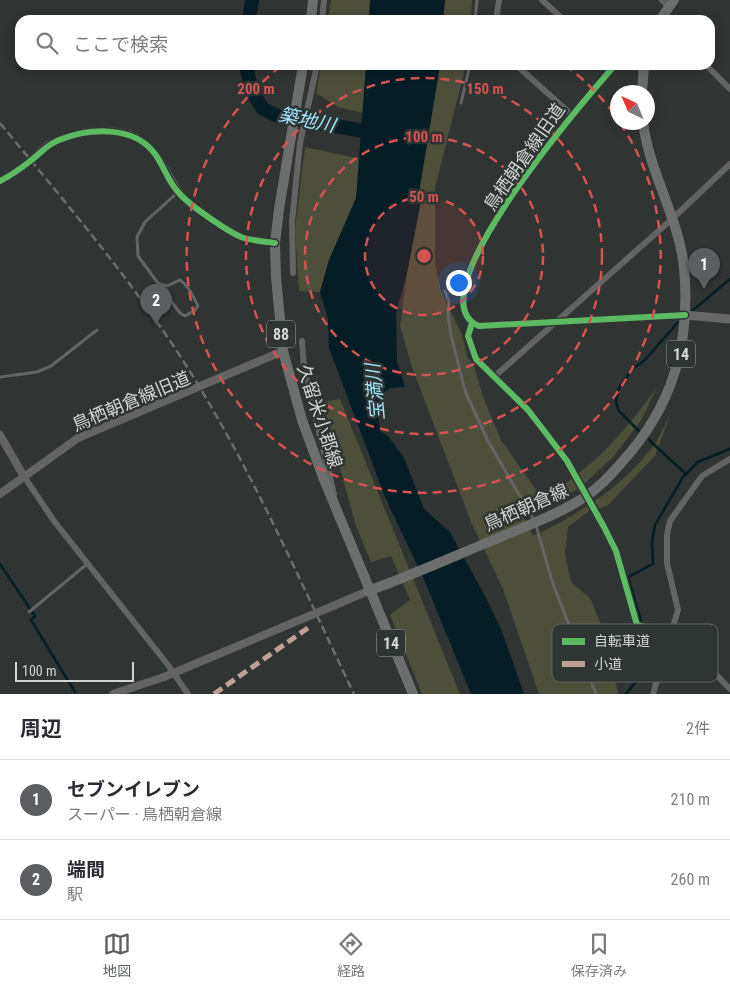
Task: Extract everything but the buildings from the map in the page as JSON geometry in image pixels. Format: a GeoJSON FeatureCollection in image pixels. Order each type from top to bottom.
{"type":"FeatureCollection","features":[{"type":"Feature","properties":{"kind":"main road"},"geometry":{"type":"LineString","coordinates":[[312,15],[313,0]]}},
{"type":"Feature","properties":{"kind":"main road"},"geometry":{"type":"LineString","coordinates":[[662,15],[668,2]]}},
{"type":"Feature","properties":{"kind":"main road","name":"久留米小郡線"},"geometry":{"type":"LineString","coordinates":[[302,70],[278,209],[275,243],[276,277],[283,351],[302,420],[368,591]]}},
{"type":"Feature","properties":{"kind":"main road"},"geometry":{"type":"LineString","coordinates":[[643,85],[644,70]]}},
{"type":"Feature","properties":{"kind":"main road","name":"鳥栖朝倉線"},"geometry":{"type":"LineString","coordinates":[[368,591],[532,524],[582,500],[610,476],[646,432],[665,400],[675,375],[682,349],[685,315],[684,266],[645,130]]}},
{"type":"Feature","properties":{"kind":"main road"},"geometry":{"type":"LineString","coordinates":[[685,315],[730,319]]}},
{"type":"Feature","properties":{"kind":"main road","name":"14"},"geometry":{"type":"LineString","coordinates":[[368,591],[413,694]]}},
{"type":"Feature","properties":{"kind":"street"},"geometry":{"type":"LineString","coordinates":[[322,15],[324,0]]}},
{"type":"Feature","properties":{"kind":"street"},"geometry":{"type":"LineString","coordinates":[[497,15],[499,0]]}},
{"type":"Feature","properties":{"kind":"street"},"geometry":{"type":"LineString","coordinates":[[542,0],[558,15]]}},
{"type":"Feature","properties":{"kind":"street"},"geometry":{"type":"LineString","coordinates":[[293,273],[292,222],[300,143],[316,70]]}},
{"type":"Feature","properties":{"kind":"street"},"geometry":{"type":"LineString","coordinates":[[522,70],[571,114]]}},
{"type":"Feature","properties":{"kind":"street","name":"鳥栖朝倉線旧道"},"geometry":{"type":"LineString","coordinates":[[475,324],[463,307],[463,292],[465,281],[476,256],[509,201],[571,114],[611,70]]}},
{"type":"Feature","properties":{"kind":"street"},"geometry":{"type":"LineString","coordinates":[[711,70],[730,88]]}},
{"type":"Feature","properties":{"kind":"street"},"geometry":{"type":"LineString","coordinates":[[0,181],[28,163],[52,143],[76,134],[98,131],[119,133],[134,137],[146,144],[156,154],[178,192],[186,201],[240,236],[275,243]]}},
{"type":"Feature","properties":{"kind":"street"},"geometry":{"type":"LineString","coordinates":[[496,376],[553,323],[672,219],[730,164]]}},
{"type":"Feature","properties":{"kind":"street"},"geometry":{"type":"LineString","coordinates":[[580,485],[545,432],[496,376],[472,352],[468,336],[475,324],[553,323],[685,315]]}},
{"type":"Feature","properties":{"kind":"street"},"geometry":{"type":"LineString","coordinates":[[302,341],[304,368],[341,523]]}},
{"type":"Feature","properties":{"kind":"street","name":"鳥栖朝倉線旧道"},"geometry":{"type":"LineString","coordinates":[[0,494],[23,475],[78,438],[283,351]]}},
{"type":"Feature","properties":{"kind":"street"},"geometry":{"type":"LineString","coordinates":[[0,435],[23,475],[54,521],[177,676],[188,694]]}},
{"type":"Feature","properties":{"kind":"street"},"geometry":{"type":"LineString","coordinates":[[673,624],[678,610],[668,563],[666,535],[670,521],[702,476],[730,459]]}},
{"type":"Feature","properties":{"kind":"street"},"geometry":{"type":"LineString","coordinates":[[591,506],[616,551],[637,624]]}},
{"type":"Feature","properties":{"kind":"street"},"geometry":{"type":"LineString","coordinates":[[112,694],[164,677],[368,591]]}},
{"type":"Feature","properties":{"kind":"street"},"geometry":{"type":"LineString","coordinates":[[718,676],[729,687]]}},
{"type":"Feature","properties":{"kind":"lane"},"geometry":{"type":"LineString","coordinates":[[476,15],[477,0]]}},
{"type":"Feature","properties":{"kind":"lane"},"geometry":{"type":"LineString","coordinates":[[461,104],[469,70]]}},
{"type":"Feature","properties":{"kind":"lane"},"geometry":{"type":"LineString","coordinates":[[160,284],[167,286],[180,280],[196,300],[198,306],[185,316],[180,313],[138,256],[137,237],[145,222],[178,192]]}},
{"type":"Feature","properties":{"kind":"lane"},"geometry":{"type":"LineString","coordinates":[[445,291],[449,302],[448,316],[451,335],[465,391],[488,441],[532,524],[569,624]]}},
{"type":"Feature","properties":{"kind":"lane"},"geometry":{"type":"LineString","coordinates":[[0,377],[37,372],[51,366],[97,330]]}},
{"type":"Feature","properties":{"kind":"lane"},"geometry":{"type":"LineString","coordinates":[[29,612],[88,564]]}},
{"type":"Feature","properties":{"kind":"lane"},"geometry":{"type":"LineString","coordinates":[[591,682],[596,694]]}},
{"type":"Feature","properties":{"kind":"green space"},"geometry":{"type":"Polygon","coordinates":[[[331,0],[370,0],[369,15],[329,15],[331,0]]]}},
{"type":"Feature","properties":{"kind":"green space"},"geometry":{"type":"Polygon","coordinates":[[[445,0],[472,0],[471,15],[444,15],[445,0]]]}},
{"type":"Feature","properties":{"kind":"green space"},"geometry":{"type":"Polygon","coordinates":[[[320,70],[366,70],[363,113],[338,107],[316,93],[320,70]]]}},
{"type":"Feature","properties":{"kind":"green space"},"geometry":{"type":"Polygon","coordinates":[[[439,70],[465,70],[435,188],[435,263],[441,291],[462,335],[467,356],[475,369],[483,397],[501,440],[542,498],[577,475],[606,449],[620,435],[657,387],[642,419],[614,456],[583,485],[559,501],[523,517],[533,536],[582,510],[626,476],[654,445],[670,415],[655,456],[607,506],[589,511],[568,527],[565,554],[571,582],[590,598],[601,624],[552,624],[552,682],[615,682],[618,694],[539,694],[503,589],[471,522],[412,367],[400,326],[407,273],[422,196],[419,192],[439,70]]]}},
{"type":"Feature","properties":{"kind":"green space"},"geometry":{"type":"Polygon","coordinates":[[[305,147],[361,159],[356,198],[329,260],[320,292],[299,291],[295,229],[305,147]]]}},
{"type":"Feature","properties":{"kind":"green space"},"geometry":{"type":"Polygon","coordinates":[[[340,399],[460,694],[422,694],[390,615],[410,600],[391,556],[371,562],[356,526],[322,402],[340,399]]]}},
{"type":"Feature","properties":{"kind":"water"},"geometry":{"type":"Polygon","coordinates":[[[370,0],[445,0],[444,15],[369,15],[370,0]]]}},
{"type":"Feature","properties":{"kind":"water","name":"宝満川"},"geometry":{"type":"Polygon","coordinates":[[[366,70],[439,70],[419,192],[422,195],[407,273],[396,313],[397,362],[405,387],[390,388],[385,392],[378,408],[378,414],[381,431],[388,436],[404,458],[424,509],[450,532],[486,598],[501,629],[524,694],[471,694],[425,582],[385,497],[329,348],[328,319],[320,292],[329,260],[356,198],[366,70]]]}},
{"type":"Feature","properties":{"kind":"waterway","name":"築地川"},"geometry":{"type":"LineString","coordinates":[[250,15],[252,0]]}},
{"type":"Feature","properties":{"kind":"waterway","name":"築地川"},"geometry":{"type":"LineString","coordinates":[[247,70],[252,92],[263,109],[278,116],[381,134]]}},
{"type":"Feature","properties":{"kind":"waterway"},"geometry":{"type":"LineString","coordinates":[[692,311],[730,279]]}},
{"type":"Feature","properties":{"kind":"waterway"},"geometry":{"type":"LineString","coordinates":[[639,431],[619,411],[616,403],[618,390],[632,369],[645,360],[678,322]]}},
{"type":"Feature","properties":{"kind":"waterway"},"geometry":{"type":"LineString","coordinates":[[649,440],[686,474]]}},
{"type":"Feature","properties":{"kind":"waterway"},"geometry":{"type":"LineString","coordinates":[[642,624],[628,577],[653,564],[652,542],[655,525],[683,477],[698,462],[730,449]]}},
{"type":"Feature","properties":{"kind":"waterway"},"geometry":{"type":"LineString","coordinates":[[0,564],[35,616],[31,620],[75,692]]}},
{"type":"Feature","properties":{"kind":"waterway"},"geometry":{"type":"LineString","coordinates":[[626,694],[636,682]]}},
{"type":"Feature","properties":{"kind":"tunnel"},"geometry":{"type":"LineString","coordinates":[[580,485],[591,506]]}},
{"type":"Feature","properties":{"kind":"railway"},"geometry":{"type":"LineString","coordinates":[[0,123],[139,297],[207,399],[252,482],[294,566],[354,694]]}},
{"type":"Feature","properties":{"kind":"marked path"},"geometry":{"type":"LineString","coordinates":[[214,694],[308,628]]}},
{"type":"Feature","properties":{"kind":"cycle path"},"geometry":{"type":"LineString","coordinates":[[611,70],[542,153],[511,196],[485,239],[467,278],[464,308],[479,326],[685,315]]}},
{"type":"Feature","properties":{"kind":"cycle path"},"geometry":{"type":"LineString","coordinates":[[0,181],[19,170],[47,147],[59,140],[84,133],[110,132],[123,134],[135,138],[146,145],[155,154],[175,189],[208,217],[241,237],[275,243]]}},
{"type":"Feature","properties":{"kind":"cycle path"},"geometry":{"type":"LineString","coordinates":[[472,323],[468,336],[476,359],[528,410],[545,432],[567,461],[604,527],[616,551],[637,624]]}},
{"type":"Feature","properties":{"kind":"place","name":"セブンイレブン"},"geometry":{"type":"Point","coordinates":[704,289]}},
{"type":"Feature","properties":{"kind":"place","name":"端間"},"geometry":{"type":"Point","coordinates":[156,325]}}]}
